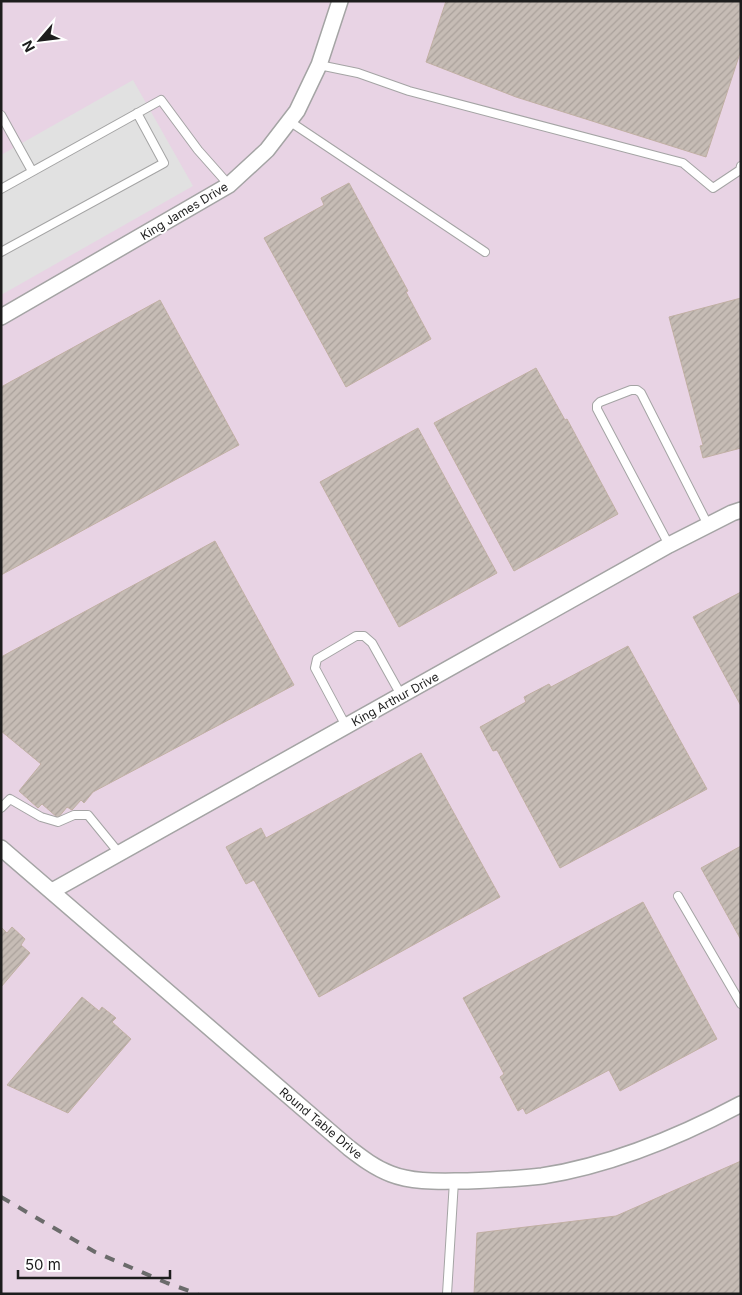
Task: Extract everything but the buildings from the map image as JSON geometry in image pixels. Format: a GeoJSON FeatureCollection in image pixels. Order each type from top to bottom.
{"type":"FeatureCollection","features":[{"type":"Feature","properties":{"kind":"street","name":"King James Drive"},"geometry":{"type":"LineString","coordinates":[[1,317],[229,185],[267,150],[296,111],[319,65],[340,1]]}},
{"type":"Feature","properties":{"kind":"street","name":"King Arthur Drive"},"geometry":{"type":"LineString","coordinates":[[52,891],[669,545],[741,510]]}},
{"type":"Feature","properties":{"kind":"street","name":"Round Table Drive"},"geometry":{"type":"LineString","coordinates":[[1,848],[349,1148],[365,1161],[392,1175],[420,1180],[454,1181],[528,1178],[562,1172],[600,1162],[678,1136],[741,1104]]}},
{"type":"Feature","properties":{"kind":"lane"},"geometry":{"type":"LineString","coordinates":[[319,65],[358,73],[409,91],[682,163],[713,188],[740,170],[741,166]]}},
{"type":"Feature","properties":{"kind":"lane"},"geometry":{"type":"LineString","coordinates":[[1,189],[161,100],[198,150],[229,185]]}},
{"type":"Feature","properties":{"kind":"lane"},"geometry":{"type":"LineString","coordinates":[[1,252],[164,163],[137,113]]}},
{"type":"Feature","properties":{"kind":"lane"},"geometry":{"type":"LineString","coordinates":[[1,115],[32,172]]}},
{"type":"Feature","properties":{"kind":"lane"},"geometry":{"type":"LineString","coordinates":[[289,121],[485,252]]}},
{"type":"Feature","properties":{"kind":"lane"},"geometry":{"type":"LineString","coordinates":[[669,545],[597,409],[597,405],[600,402],[632,390],[637,390],[641,394],[708,525]]}},
{"type":"Feature","properties":{"kind":"lane"},"geometry":{"type":"LineString","coordinates":[[346,726],[315,668],[317,660],[356,636],[364,636],[372,643],[401,695]]}},
{"type":"Feature","properties":{"kind":"lane"},"geometry":{"type":"LineString","coordinates":[[1,808],[10,799],[41,817],[58,822],[74,816],[88,815],[119,853]]}},
{"type":"Feature","properties":{"kind":"lane"},"geometry":{"type":"LineString","coordinates":[[678,896],[741,1004]]}},
{"type":"Feature","properties":{"kind":"lane"},"geometry":{"type":"LineString","coordinates":[[447,1294],[454,1181]]}},
{"type":"Feature","properties":{"kind":"shaded area"},"geometry":{"type":"Polygon","coordinates":[[[1,1],[741,1],[741,1294],[1,1294],[1,1]]]}},
{"type":"Feature","properties":{"kind":"shaded area"},"geometry":{"type":"Polygon","coordinates":[[[133,80],[193,186],[1,295],[1,155],[133,80]]]}},
{"type":"Feature","properties":{"kind":"railway"},"geometry":{"type":"LineString","coordinates":[[1,1197],[95,1252],[167,1283],[198,1294]]}}]}
